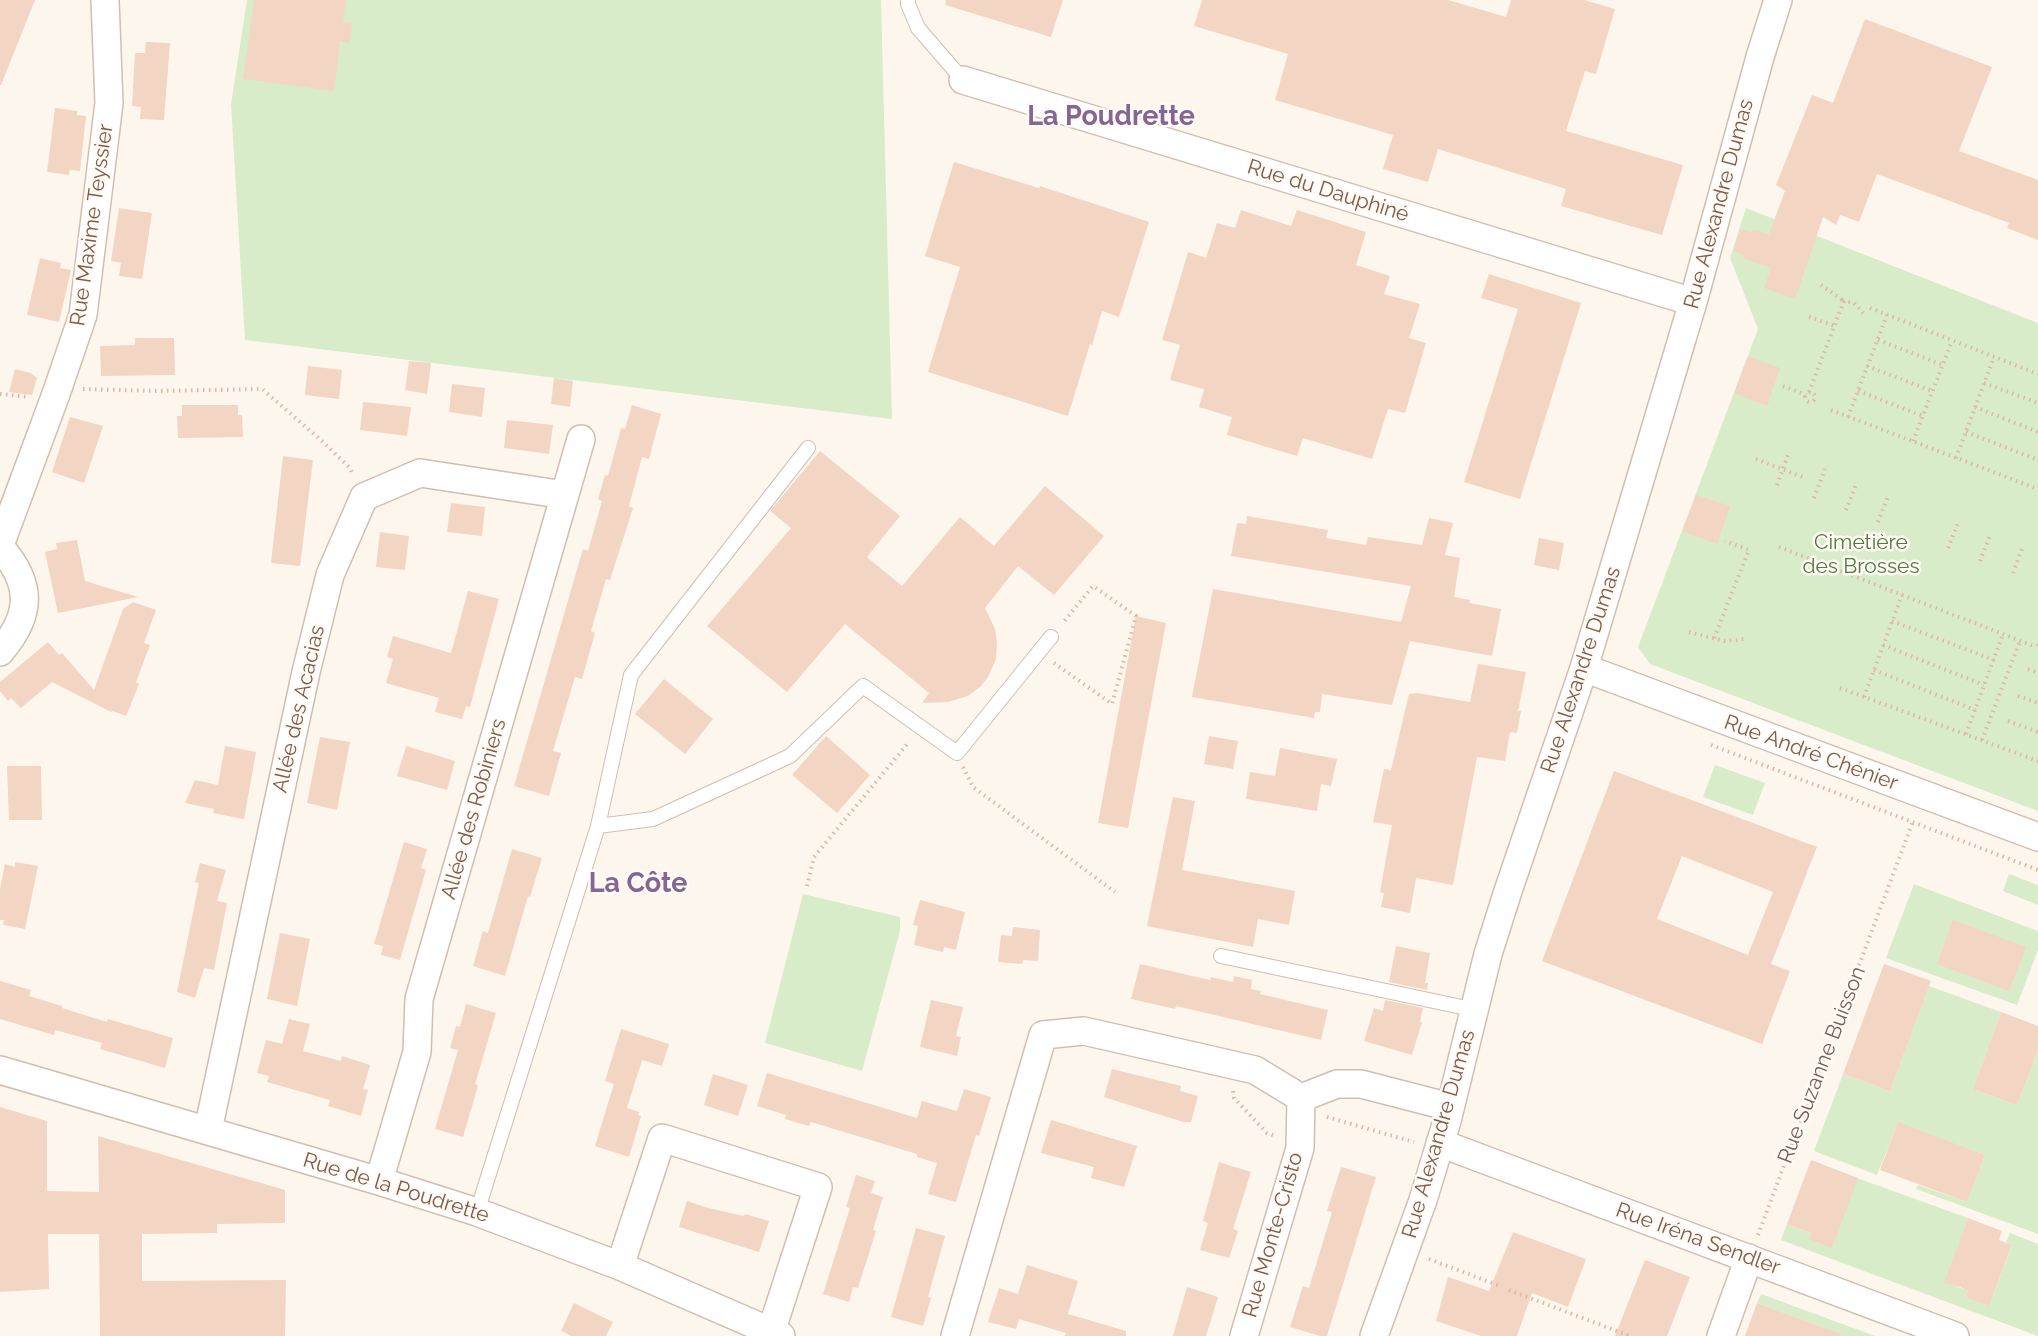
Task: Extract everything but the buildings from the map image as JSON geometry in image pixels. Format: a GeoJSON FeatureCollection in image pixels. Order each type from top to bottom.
{"type":"FeatureCollection","features":[{"type":"Feature","properties":{"kind":"street","name":"Rue Maxime Teyssier"},"geometry":{"type":"LineString","coordinates":[[0,546],[83,315],[109,103],[105,0]]}},
{"type":"Feature","properties":{"kind":"street","name":"Rue Alexandre Dumas"},"geometry":{"type":"LineString","coordinates":[[1374,1336],[1423,1200],[1476,1010],[1488,954],[1584,668],[1693,302],[1760,57],[1778,0]]}},
{"type":"Feature","properties":{"kind":"street","name":"Rue du Dauphiné"},"geometry":{"type":"LineString","coordinates":[[963,80],[1693,302]]}},
{"type":"Feature","properties":{"kind":"street","name":"Allée des Robiniers"},"geometry":{"type":"LineString","coordinates":[[379,1181],[417,1052],[419,999],[581,439]]}},
{"type":"Feature","properties":{"kind":"street"},"geometry":{"type":"LineString","coordinates":[[364,497],[420,473],[565,495]]}},
{"type":"Feature","properties":{"kind":"street","name":"Allée des Acacias"},"geometry":{"type":"LineString","coordinates":[[208,1130],[330,575],[364,497]]}},
{"type":"Feature","properties":{"kind":"street"},"geometry":{"type":"LineString","coordinates":[[0,546],[20,574],[25,595],[22,618],[14,635],[0,652]]}},
{"type":"Feature","properties":{"kind":"street","name":"Rue André Chénier"},"geometry":{"type":"LineString","coordinates":[[1584,668],[2038,837]]}},
{"type":"Feature","properties":{"kind":"street"},"geometry":{"type":"LineString","coordinates":[[955,1336],[1043,1035],[1084,1030],[1255,1070],[1301,1098],[1337,1084],[1361,1084],[1450,1107]]}},
{"type":"Feature","properties":{"kind":"street","name":"Rue de la Poudrette"},"geometry":{"type":"LineString","coordinates":[[0,1070],[208,1130],[477,1212],[621,1266],[776,1334]]}},
{"type":"Feature","properties":{"kind":"street","name":"Rue Monte-Cristo"},"geometry":{"type":"LineString","coordinates":[[1244,1336],[1300,1148],[1301,1098]]}},
{"type":"Feature","properties":{"kind":"street"},"geometry":{"type":"LineString","coordinates":[[621,1266],[662,1138],[818,1187],[776,1334]]}},
{"type":"Feature","properties":{"kind":"street","name":"Rue Iréna Sendler"},"geometry":{"type":"LineString","coordinates":[[1440,1143],[1955,1336]]}},
{"type":"Feature","properties":{"kind":"street"},"geometry":{"type":"LineString","coordinates":[[1720,1336],[1749,1258]]}},
{"type":"Feature","properties":{"kind":"lane"},"geometry":{"type":"LineString","coordinates":[[908,0],[918,28],[963,80]]}},
{"type":"Feature","properties":{"kind":"lane"},"geometry":{"type":"LineString","coordinates":[[477,1212],[598,826],[631,675],[808,448]]}},
{"type":"Feature","properties":{"kind":"lane"},"geometry":{"type":"LineString","coordinates":[[598,826],[653,819],[790,756],[862,686],[957,753],[1051,637]]}},
{"type":"Feature","properties":{"kind":"lane"},"geometry":{"type":"LineString","coordinates":[[1221,956],[1476,1010]]}},
{"type":"Feature","properties":{"kind":"path"},"geometry":{"type":"LineString","coordinates":[[1821,285],[1844,301],[1854,303],[1866,316]]}},
{"type":"Feature","properties":{"kind":"path"},"geometry":{"type":"LineString","coordinates":[[1783,386],[1808,393],[1844,301]]}},
{"type":"Feature","properties":{"kind":"path"},"geometry":{"type":"LineString","coordinates":[[1870,308],[2038,374]]}},
{"type":"Feature","properties":{"kind":"path"},"geometry":{"type":"LineString","coordinates":[[1848,417],[1887,315]]}},
{"type":"Feature","properties":{"kind":"path"},"geometry":{"type":"LineString","coordinates":[[1809,317],[1834,326]]}},
{"type":"Feature","properties":{"kind":"path"},"geometry":{"type":"LineString","coordinates":[[1878,340],[1942,365]]}},
{"type":"Feature","properties":{"kind":"path"},"geometry":{"type":"LineString","coordinates":[[1913,441],[1952,341]]}},
{"type":"Feature","properties":{"kind":"path"},"geometry":{"type":"LineString","coordinates":[[1956,458],[1994,357]]}},
{"type":"Feature","properties":{"kind":"path"},"geometry":{"type":"LineString","coordinates":[[1868,366],[1932,391]]}},
{"type":"Feature","properties":{"kind":"path"},"geometry":{"type":"LineString","coordinates":[[1984,383],[2038,403]]}},
{"type":"Feature","properties":{"kind":"path"},"geometry":{"type":"LineString","coordinates":[[0,394],[42,398],[82,389],[154,391],[262,389],[350,468],[364,497]]}},
{"type":"Feature","properties":{"kind":"path"},"geometry":{"type":"LineString","coordinates":[[1858,391],[1923,416]]}},
{"type":"Feature","properties":{"kind":"path"},"geometry":{"type":"LineString","coordinates":[[1975,407],[2038,432]]}},
{"type":"Feature","properties":{"kind":"path"},"geometry":{"type":"LineString","coordinates":[[1831,410],[2038,489]]}},
{"type":"Feature","properties":{"kind":"path"},"geometry":{"type":"LineString","coordinates":[[1966,432],[2038,460]]}},
{"type":"Feature","properties":{"kind":"path"},"geometry":{"type":"LineString","coordinates":[[1777,484],[1788,455]]}},
{"type":"Feature","properties":{"kind":"path"},"geometry":{"type":"LineString","coordinates":[[1755,459],[1805,478]]}},
{"type":"Feature","properties":{"kind":"path"},"geometry":{"type":"LineString","coordinates":[[1814,498],[1825,469]]}},
{"type":"Feature","properties":{"kind":"path"},"geometry":{"type":"LineString","coordinates":[[1846,510],[1857,482]]}},
{"type":"Feature","properties":{"kind":"path"},"geometry":{"type":"LineString","coordinates":[[1878,522],[1888,494]]}},
{"type":"Feature","properties":{"kind":"path"},"geometry":{"type":"LineString","coordinates":[[1948,548],[1959,521]]}},
{"type":"Feature","properties":{"kind":"path"},"geometry":{"type":"LineString","coordinates":[[1980,561],[1991,533]]}},
{"type":"Feature","properties":{"kind":"path"},"geometry":{"type":"LineString","coordinates":[[1714,638],[1749,550],[1725,541]]}},
{"type":"Feature","properties":{"kind":"path"},"geometry":{"type":"LineString","coordinates":[[2013,573],[2023,546]]}},
{"type":"Feature","properties":{"kind":"path"},"geometry":{"type":"LineString","coordinates":[[1779,547],[2020,641],[2037,645]]}},
{"type":"Feature","properties":{"kind":"path"},"geometry":{"type":"LineString","coordinates":[[1038,652],[1112,704],[1136,616],[1093,586],[1051,637]]}},
{"type":"Feature","properties":{"kind":"path"},"geometry":{"type":"LineString","coordinates":[[1864,697],[1902,595]]}},
{"type":"Feature","properties":{"kind":"path"},"geometry":{"type":"LineString","coordinates":[[1892,621],[1994,660]]}},
{"type":"Feature","properties":{"kind":"path"},"geometry":{"type":"LineString","coordinates":[[1689,632],[1724,641],[1744,639]]}},
{"type":"Feature","properties":{"kind":"path"},"geometry":{"type":"LineString","coordinates":[[1966,734],[2003,634]]}},
{"type":"Feature","properties":{"kind":"path"},"geometry":{"type":"LineString","coordinates":[[1983,741],[2020,641]]}},
{"type":"Feature","properties":{"kind":"path"},"geometry":{"type":"LineString","coordinates":[[1883,645],[1984,685]]}},
{"type":"Feature","properties":{"kind":"path"},"geometry":{"type":"LineString","coordinates":[[2028,669],[2038,673]]}},
{"type":"Feature","properties":{"kind":"path"},"geometry":{"type":"LineString","coordinates":[[1874,670],[1975,710]]}},
{"type":"Feature","properties":{"kind":"path"},"geometry":{"type":"LineString","coordinates":[[1840,688],[2038,761]]}},
{"type":"Feature","properties":{"kind":"path"},"geometry":{"type":"LineString","coordinates":[[2018,696],[2038,703]]}},
{"type":"Feature","properties":{"kind":"path"},"geometry":{"type":"LineString","coordinates":[[2008,721],[2038,732]]}},
{"type":"Feature","properties":{"kind":"path"},"geometry":{"type":"LineString","coordinates":[[807,886],[814,857],[921,728]]}},
{"type":"Feature","properties":{"kind":"path"},"geometry":{"type":"LineString","coordinates":[[957,753],[973,787],[1115,892]]}},
{"type":"Feature","properties":{"kind":"path","name":"Rue Suzanne Buisson"},"geometry":{"type":"LineString","coordinates":[[1749,1258],[1923,795]]}},
{"type":"Feature","properties":{"kind":"path"},"geometry":{"type":"LineString","coordinates":[[1433,1260],[1500,1286]]}},
{"type":"Feature","properties":{"kind":"path"},"geometry":{"type":"LineString","coordinates":[[1509,1290],[1630,1336]]}},
{"type":"Feature","properties":{"kind":"green space"},"geometry":{"type":"Polygon","coordinates":[[[247,0],[881,0],[892,419],[245,340],[231,104],[247,0]]]}},
{"type":"Feature","properties":{"kind":"green space","name":"Cimetière des Brosses"},"geometry":{"type":"Polygon","coordinates":[[[1746,208],[2038,323],[2038,811],[1650,664],[1638,647],[1758,329],[1730,258],[1746,208]]]}},
{"type":"Feature","properties":{"kind":"green space"},"geometry":{"type":"Polygon","coordinates":[[[1715,765],[1765,783],[1753,815],[1703,797],[1715,765]]]}},
{"type":"Feature","properties":{"kind":"green space"},"geometry":{"type":"Polygon","coordinates":[[[2009,874],[2038,885],[2038,905],[2003,891],[2009,874]]]}},
{"type":"Feature","properties":{"kind":"green space"},"geometry":{"type":"Polygon","coordinates":[[[1914,884],[2038,931],[2038,950],[2017,1005],[1886,958],[1914,884]]]}},
{"type":"Feature","properties":{"kind":"green space"},"geometry":{"type":"Polygon","coordinates":[[[803,894],[900,917],[900,931],[862,1071],[765,1043],[803,894]]]}},
{"type":"Feature","properties":{"kind":"green space"},"geometry":{"type":"Polygon","coordinates":[[[1929,986],[2001,1012],[1973,1089],[2017,1105],[2038,1050],[2038,1234],[1916,1189],[1918,1185],[1967,1202],[1985,1155],[1898,1123],[1877,1175],[1814,1151],[1843,1074],[1890,1091],[1929,986]]]}},
{"type":"Feature","properties":{"kind":"green space"},"geometry":{"type":"Polygon","coordinates":[[[1857,1178],[1968,1218],[1945,1282],[1968,1291],[1966,1298],[1989,1306],[2012,1246],[2006,1242],[2010,1233],[2038,1244],[2038,1336],[1781,1240],[1787,1224],[1811,1233],[1809,1239],[1857,1178]]]}},
{"type":"Feature","properties":{"kind":"green space"},"geometry":{"type":"Polygon","coordinates":[[[1761,1294],[1875,1336],[1828,1336],[1830,1330],[1757,1303],[1761,1294]]]}},
{"type":"Feature","properties":{"kind":"district","name":"La Poudrette"},"geometry":{"type":"Point","coordinates":[1111,117]}},
{"type":"Feature","properties":{"kind":"district","name":"La Côte"},"geometry":{"type":"Point","coordinates":[638,884]}}]}
